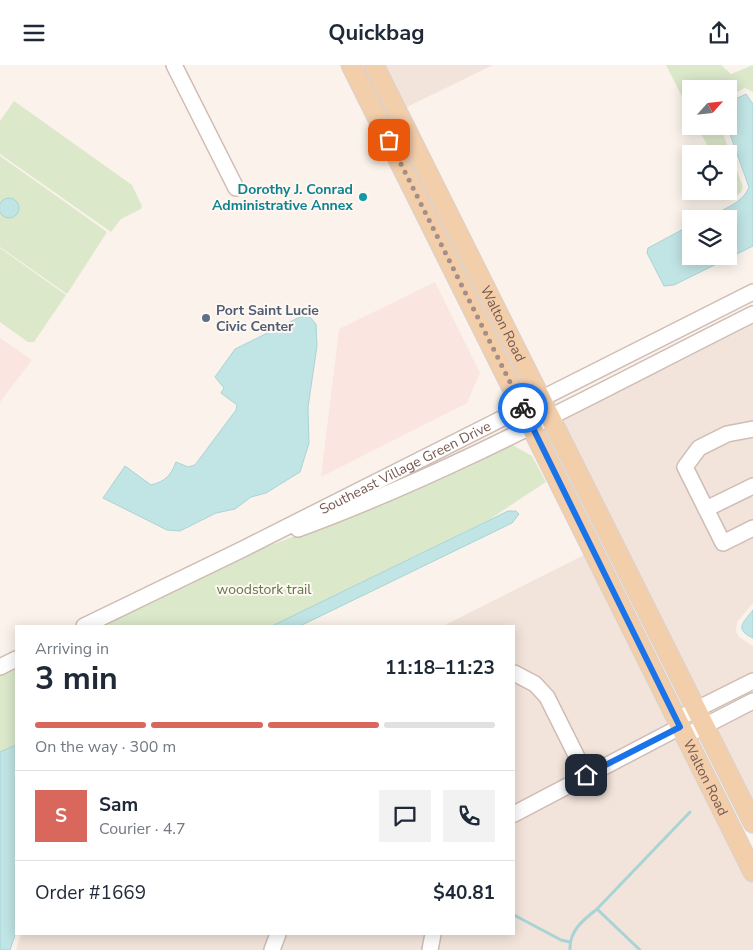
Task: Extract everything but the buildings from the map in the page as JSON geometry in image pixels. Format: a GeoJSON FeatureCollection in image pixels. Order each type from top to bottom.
{"type":"FeatureCollection","features":[{"type":"Feature","properties":{"kind":"main road","name":"Walton Road"},"geometry":{"type":"LineString","coordinates":[[351,65],[753,872]]}},
{"type":"Feature","properties":{"kind":"main road"},"geometry":{"type":"LineString","coordinates":[[363,65],[378,91],[394,105]]}},
{"type":"Feature","properties":{"kind":"main road","name":"Walton Road"},"geometry":{"type":"LineString","coordinates":[[374,65],[753,823]]}},
{"type":"Feature","properties":{"kind":"main road"},"geometry":{"type":"LineString","coordinates":[[373,109],[390,122],[421,175],[440,198]]}},
{"type":"Feature","properties":{"kind":"street"},"geometry":{"type":"LineString","coordinates":[[174,65],[236,188]]}},
{"type":"Feature","properties":{"kind":"street","name":"Southeast Village Green Drive"},"geometry":{"type":"LineString","coordinates":[[86,625],[243,549],[753,292]]}},
{"type":"Feature","properties":{"kind":"street","name":"Southeast Village Green Drive"},"geometry":{"type":"LineString","coordinates":[[243,549],[344,512],[532,426],[753,315]]}},
{"type":"Feature","properties":{"kind":"street"},"geometry":{"type":"LineString","coordinates":[[753,429],[727,434],[699,448],[685,467],[723,543],[753,528]]}},
{"type":"Feature","properties":{"kind":"street"},"geometry":{"type":"LineString","coordinates":[[706,509],[753,486]]}},
{"type":"Feature","properties":{"kind":"street"},"geometry":{"type":"LineString","coordinates":[[0,667],[15,660]]}},
{"type":"Feature","properties":{"kind":"street"},"geometry":{"type":"LineString","coordinates":[[515,674],[535,684],[547,697],[586,775]]}},
{"type":"Feature","properties":{"kind":"street"},"geometry":{"type":"LineString","coordinates":[[515,813],[586,775],[700,718],[753,681]]}},
{"type":"Feature","properties":{"kind":"street"},"geometry":{"type":"LineString","coordinates":[[700,718],[753,701]]}},
{"type":"Feature","properties":{"kind":"street"},"geometry":{"type":"LineString","coordinates":[[272,950],[278,935]]}},
{"type":"Feature","properties":{"kind":"street"},"geometry":{"type":"LineString","coordinates":[[430,950],[432,935]]}},
{"type":"Feature","properties":{"kind":"shaded area"},"geometry":{"type":"Polygon","coordinates":[[[381,65],[493,65],[403,109],[381,65]]]}},
{"type":"Feature","properties":{"kind":"shaded area"},"geometry":{"type":"Polygon","coordinates":[[[435,282],[480,373],[467,403],[321,477],[339,329],[435,282]]]}},
{"type":"Feature","properties":{"kind":"shaded area"},"geometry":{"type":"Polygon","coordinates":[[[753,320],[753,423],[678,464],[677,468],[680,470],[720,550],[753,534],[753,603],[737,622],[736,631],[739,637],[753,646],[753,675],[699,702],[557,419],[753,320]]]}},
{"type":"Feature","properties":{"kind":"shaded area"},"geometry":{"type":"Polygon","coordinates":[[[0,338],[32,360],[0,402],[0,338]]]}},
{"type":"Feature","properties":{"kind":"shaded area"},"geometry":{"type":"Polygon","coordinates":[[[753,434],[753,480],[709,502],[692,467],[703,452],[729,439],[753,434]]]}},
{"type":"Feature","properties":{"kind":"shaded area"},"geometry":{"type":"Polygon","coordinates":[[[753,492],[753,522],[726,535],[714,511],[753,492]]]}},
{"type":"Feature","properties":{"kind":"shaded area"},"geometry":{"type":"Polygon","coordinates":[[[588,553],[673,725],[589,767],[553,694],[515,668],[515,625],[445,625],[588,553]]]}},
{"type":"Feature","properties":{"kind":"shaded area"},"geometry":{"type":"Polygon","coordinates":[[[515,680],[531,688],[542,700],[578,773],[515,806],[515,680]]]}},
{"type":"Feature","properties":{"kind":"shaded area"},"geometry":{"type":"Polygon","coordinates":[[[753,707],[753,810],[712,728],[753,707]]]}},
{"type":"Feature","properties":{"kind":"shaded area"},"geometry":{"type":"Polygon","coordinates":[[[678,735],[753,885],[753,950],[436,950],[438,935],[515,935],[515,819],[678,735]]]}},
{"type":"Feature","properties":{"kind":"shaded area"},"geometry":{"type":"Polygon","coordinates":[[[21,935],[272,935],[267,950],[16,950],[21,935]]]}},
{"type":"Feature","properties":{"kind":"shaded area"},"geometry":{"type":"Polygon","coordinates":[[[284,935],[427,935],[425,950],[278,950],[284,935]]]}},
{"type":"Feature","properties":{"kind":"green space"},"geometry":{"type":"Polygon","coordinates":[[[666,65],[721,65],[731,74],[753,65],[753,92],[745,88],[738,92],[738,80],[682,80],[682,96],[666,65]]]}},
{"type":"Feature","properties":{"kind":"green space"},"geometry":{"type":"Polygon","coordinates":[[[14,101],[132,185],[142,206],[141,209],[121,219],[111,232],[0,154],[0,121],[14,101]]]}},
{"type":"Feature","properties":{"kind":"green space"},"geometry":{"type":"Polygon","coordinates":[[[702,135],[723,135],[727,145],[707,145],[702,135]]]}},
{"type":"Feature","properties":{"kind":"green space"},"geometry":{"type":"Polygon","coordinates":[[[0,156],[107,232],[67,294],[0,247],[0,156]]]}},
{"type":"Feature","properties":{"kind":"green space"},"geometry":{"type":"Polygon","coordinates":[[[737,171],[743,187],[737,195],[737,171]]]}},
{"type":"Feature","properties":{"kind":"green space"},"geometry":{"type":"Polygon","coordinates":[[[0,248],[66,295],[34,342],[28,342],[0,322],[0,248]]]}},
{"type":"Feature","properties":{"kind":"green space","name":"woodstork trail"},"geometry":{"type":"Polygon","coordinates":[[[509,443],[532,456],[546,482],[490,519],[274,625],[100,625],[220,565],[344,517],[509,443]]]}},
{"type":"Feature","properties":{"kind":"green space"},"geometry":{"type":"Polygon","coordinates":[[[15,668],[15,746],[0,753],[0,675],[15,668]]]}},
{"type":"Feature","properties":{"kind":"water"},"geometry":{"type":"Polygon","coordinates":[[[746,94],[753,104],[753,246],[737,254],[737,210],[723,210],[742,198],[749,187],[737,154],[737,145],[734,145],[730,135],[738,135],[738,98],[746,94]]]}},
{"type":"Feature","properties":{"kind":"water"},"geometry":{"type":"Polygon","coordinates":[[[5,198],[13,198],[19,204],[19,212],[13,218],[5,218],[-1,212],[-1,204],[5,198]]]}},
{"type":"Feature","properties":{"kind":"water"},"geometry":{"type":"Polygon","coordinates":[[[682,230],[682,265],[715,265],[674,285],[664,286],[647,253],[648,248],[682,230]]]}},
{"type":"Feature","properties":{"kind":"water"},"geometry":{"type":"Polygon","coordinates":[[[304,315],[309,316],[316,324],[317,346],[308,407],[309,443],[300,472],[266,493],[251,497],[235,509],[216,513],[180,531],[167,530],[103,498],[125,466],[151,485],[161,482],[167,477],[176,462],[188,467],[195,465],[236,410],[237,405],[221,393],[224,388],[215,377],[235,349],[304,315]]]}},
{"type":"Feature","properties":{"kind":"water"},"geometry":{"type":"Polygon","coordinates":[[[508,511],[516,511],[519,514],[512,523],[302,625],[274,625],[508,511]]]}},
{"type":"Feature","properties":{"kind":"water"},"geometry":{"type":"Polygon","coordinates":[[[753,610],[753,638],[744,632],[742,625],[753,610]]]}},
{"type":"Feature","properties":{"kind":"water"},"geometry":{"type":"Polygon","coordinates":[[[15,745],[15,935],[10,950],[0,950],[0,752],[15,745]]]}},
{"type":"Feature","properties":{"kind":"waterway"},"geometry":{"type":"LineString","coordinates":[[570,950],[570,943],[578,926],[597,909],[690,812]]}},
{"type":"Feature","properties":{"kind":"waterway"},"geometry":{"type":"LineString","coordinates":[[597,909],[640,950]]}},
{"type":"Feature","properties":{"kind":"waterway"},"geometry":{"type":"LineString","coordinates":[[515,916],[561,940],[570,942]]}},
{"type":"Feature","properties":{"kind":"way so far"},"geometry":{"type":"LineString","coordinates":[[389,140],[523,408]]}},
{"type":"Feature","properties":{"kind":"place","name":"Dorothy J. Conrad Administrative Annex"},"geometry":{"type":"Point","coordinates":[363,197]}},
{"type":"Feature","properties":{"kind":"place","name":"Port Saint Lucie Civic Center"},"geometry":{"type":"Point","coordinates":[206,318]}},
{"type":"Feature","properties":{"kind":"route"},"geometry":{"type":"LineString","coordinates":[[523,408],[680,727],[586,775]]}}]}
